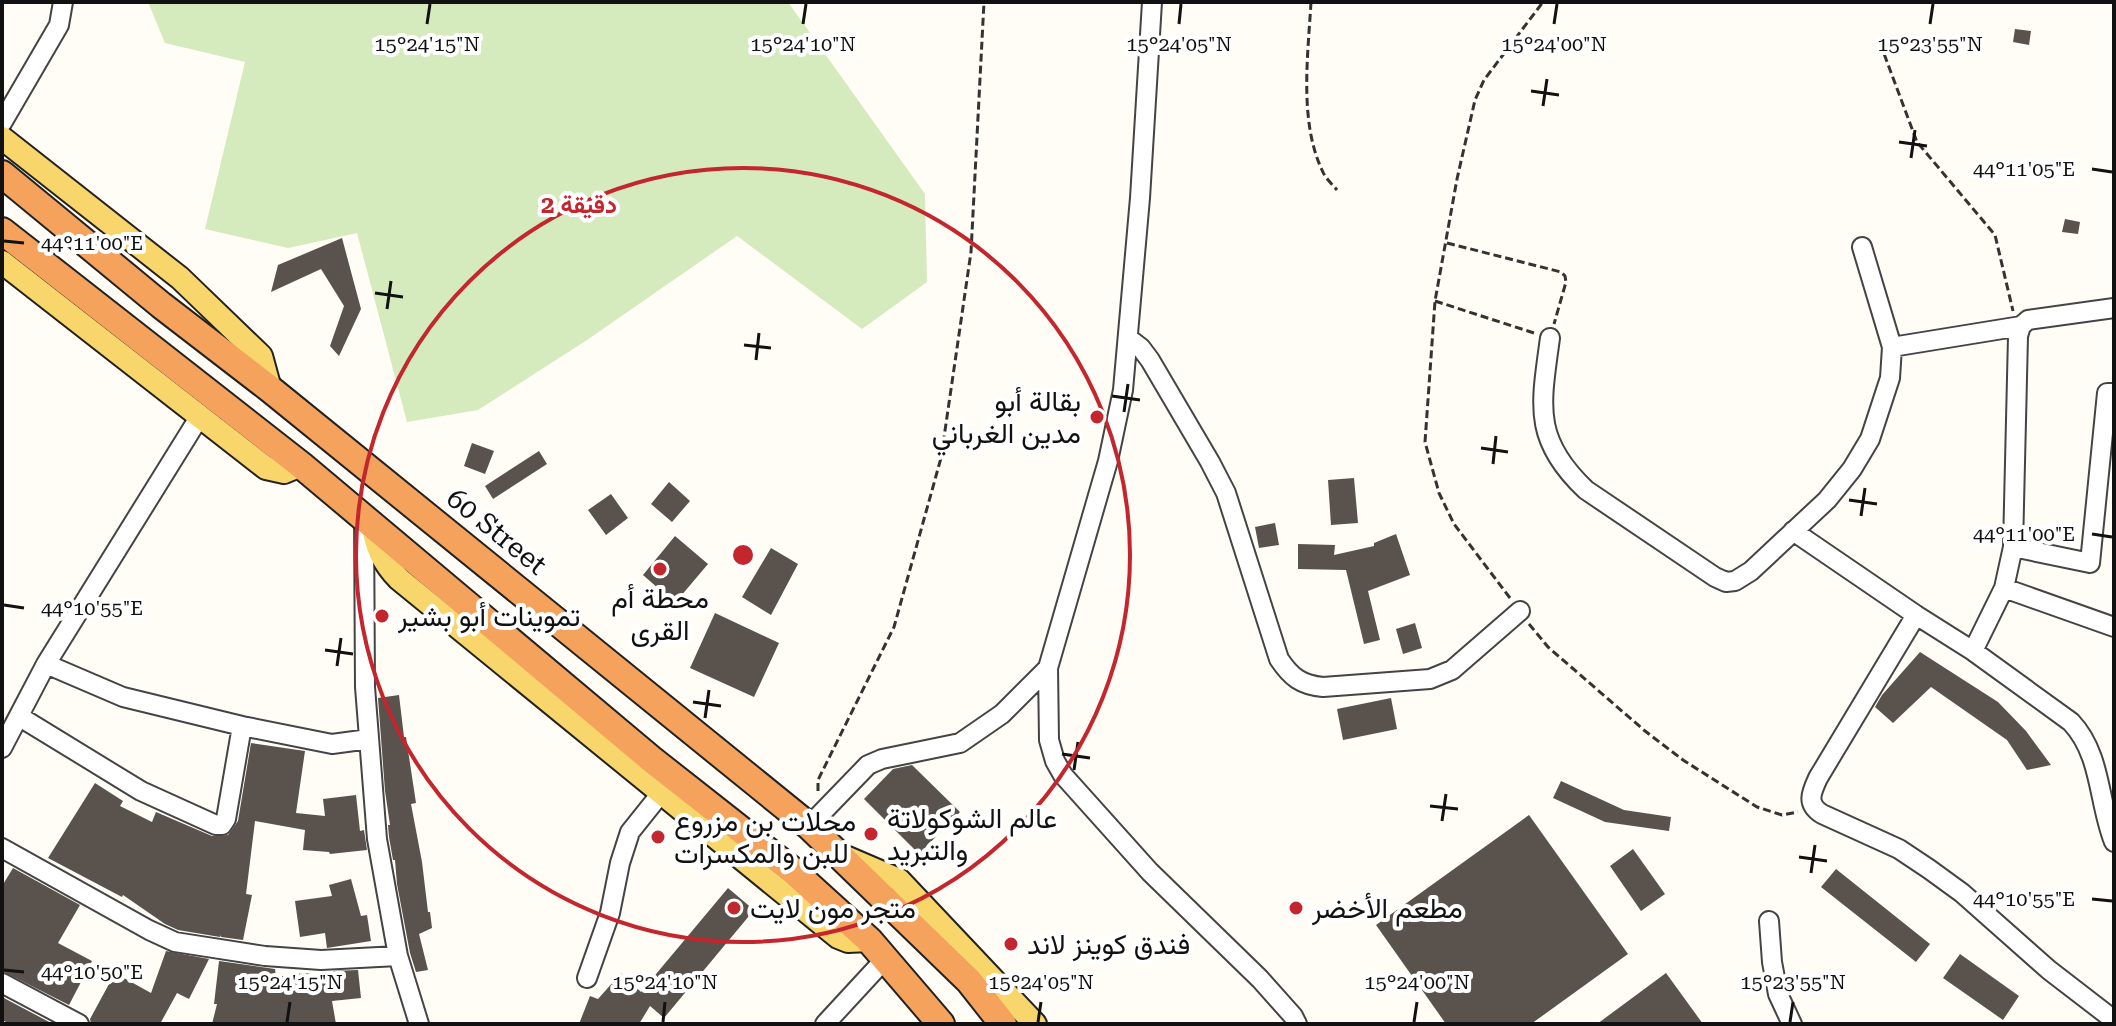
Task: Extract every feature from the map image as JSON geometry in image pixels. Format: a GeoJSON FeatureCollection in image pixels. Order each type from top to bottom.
{"type":"FeatureCollection","features":[{"type":"Feature","properties":{"kind":"highway","name":"60 Street"},"geometry":{"type":"LineString","coordinates":[[2,174],[809,826],[969,981],[1003,1024]]}},
{"type":"Feature","properties":{"kind":"highway"},"geometry":{"type":"LineString","coordinates":[[2,231],[33,270],[179,385],[301,465],[368,520],[645,766],[792,870],[877,950],[941,1024]]}},
{"type":"Feature","properties":{"kind":"main road"},"geometry":{"type":"LineString","coordinates":[[2,138],[180,278],[261,356],[270,389]]}},
{"type":"Feature","properties":{"kind":"main road"},"geometry":{"type":"LineString","coordinates":[[2,262],[33,270]]}},
{"type":"Feature","properties":{"kind":"main road"},"geometry":{"type":"LineString","coordinates":[[179,385],[200,416],[266,468],[284,472],[301,465]]}},
{"type":"Feature","properties":{"kind":"main road"},"geometry":{"type":"LineString","coordinates":[[645,766],[662,792],[838,937],[877,950]]}},
{"type":"Feature","properties":{"kind":"main road"},"geometry":{"type":"LineString","coordinates":[[841,855],[899,880],[1035,1024]]}},
{"type":"Feature","properties":{"kind":"street"},"geometry":{"type":"LineString","coordinates":[[2,123],[53,37],[63,2]]}},
{"type":"Feature","properties":{"kind":"street"},"geometry":{"type":"LineString","coordinates":[[1152,2],[1140,198],[1123,390],[1112,446],[1048,668],[1049,740],[1063,775],[1150,872],[1260,979],[1297,1024]]}},
{"type":"Feature","properties":{"kind":"street"},"geometry":{"type":"LineString","coordinates":[[1550,338],[1542,411],[1549,440],[1569,474],[1586,490],[1715,577],[1726,582],[1735,581],[1751,571],[1827,500],[1852,469],[1870,439],[1890,378],[1892,347],[1862,247]]}},
{"type":"Feature","properties":{"kind":"street"},"geometry":{"type":"LineString","coordinates":[[1892,347],[2018,326],[2028,320],[2114,308]]}},
{"type":"Feature","properties":{"kind":"street"},"geometry":{"type":"LineString","coordinates":[[1973,651],[2004,588],[2013,547],[2018,326]]}},
{"type":"Feature","properties":{"kind":"street"},"geometry":{"type":"LineString","coordinates":[[1128,338],[1150,360],[1226,493],[1279,659],[1298,681],[1323,687],[1430,679],[1452,670],[1520,611]]}},
{"type":"Feature","properties":{"kind":"street"},"geometry":{"type":"LineString","coordinates":[[2013,547],[2090,563],[2107,393],[2114,393]]}},
{"type":"Feature","properties":{"kind":"street"},"geometry":{"type":"LineString","coordinates":[[2,748],[46,664],[200,416]]}},
{"type":"Feature","properties":{"kind":"street"},"geometry":{"type":"LineString","coordinates":[[368,520],[365,687],[377,839],[398,956],[419,1024]]}},
{"type":"Feature","properties":{"kind":"street"},"geometry":{"type":"LineString","coordinates":[[1793,531],[1973,651],[2071,722],[2082,733],[2092,756],[2114,842]]}},
{"type":"Feature","properties":{"kind":"street"},"geometry":{"type":"LineString","coordinates":[[2004,588],[2114,627]]}},
{"type":"Feature","properties":{"kind":"street"},"geometry":{"type":"LineString","coordinates":[[1916,615],[1818,778],[1810,799],[1812,806],[1822,814],[1899,849],[1940,877],[2114,1020]]}},
{"type":"Feature","properties":{"kind":"street"},"geometry":{"type":"LineString","coordinates":[[46,664],[123,697],[242,726],[332,744],[369,739]]}},
{"type":"Feature","properties":{"kind":"street"},"geometry":{"type":"LineString","coordinates":[[809,826],[868,765],[882,759],[960,743],[1002,714],[1048,668]]}},
{"type":"Feature","properties":{"kind":"street"},"geometry":{"type":"LineString","coordinates":[[20,717],[141,791],[216,825],[222,825],[226,819],[242,726]]}},
{"type":"Feature","properties":{"kind":"street"},"geometry":{"type":"LineString","coordinates":[[587,978],[610,913],[630,832],[662,792]]}},
{"type":"Feature","properties":{"kind":"street"},"geometry":{"type":"LineString","coordinates":[[2,848],[175,942],[307,959],[398,956]]}},
{"type":"Feature","properties":{"kind":"street"},"geometry":{"type":"LineString","coordinates":[[1769,921],[1778,994],[1792,1024]]}},
{"type":"Feature","properties":{"kind":"street"},"geometry":{"type":"LineString","coordinates":[[825,1024],[877,950]]}},
{"type":"Feature","properties":{"kind":"street"},"geometry":{"type":"LineString","coordinates":[[2,983],[79,1024]]}},
{"type":"Feature","properties":{"kind":"path"},"geometry":{"type":"LineString","coordinates":[[828,806],[817,789],[818,780],[894,627],[941,458],[971,252],[984,2]]}},
{"type":"Feature","properties":{"kind":"path"},"geometry":{"type":"LineString","coordinates":[[1311,2],[1306,82],[1310,125],[1322,173],[1337,190]]}},
{"type":"Feature","properties":{"kind":"path"},"geometry":{"type":"LineString","coordinates":[[1543,2],[1484,80],[1475,100],[1457,179],[1435,301],[1425,442],[1439,493],[1454,524],[1548,647],[1645,731],[1707,777],[1757,807],[1782,815],[1812,806]]}},
{"type":"Feature","properties":{"kind":"path"},"geometry":{"type":"LineString","coordinates":[[1880,43],[1917,142],[1995,235],[2018,326]]}},
{"type":"Feature","properties":{"kind":"path"},"geometry":{"type":"LineString","coordinates":[[1435,301],[1550,338],[1566,282],[1561,272],[1445,243]]}},
{"type":"Feature","properties":{"kind":"green space"},"geometry":{"type":"Polygon","coordinates":[[[148,2],[788,2],[925,194],[927,282],[862,329],[737,236],[587,340],[478,410],[407,422],[357,233],[288,248],[205,229],[245,62],[165,43],[148,2]]]}},
{"type":"Feature","properties":{"kind":"building"},"geometry":{"type":"Polygon","coordinates":[[[2015,29],[2031,31],[2029,45],[2013,42],[2015,29]]]}},
{"type":"Feature","properties":{"kind":"building"},"geometry":{"type":"Polygon","coordinates":[[[2065,219],[2080,222],[2078,234],[2062,232],[2065,219]]]}},
{"type":"Feature","properties":{"kind":"building"},"geometry":{"type":"Polygon","coordinates":[[[342,238],[361,309],[339,356],[330,346],[344,306],[321,269],[271,292],[278,265],[342,238]]]}},
{"type":"Feature","properties":{"kind":"building"},"geometry":{"type":"Polygon","coordinates":[[[472,443],[494,451],[485,474],[464,466],[472,443]]]}},
{"type":"Feature","properties":{"kind":"building"},"geometry":{"type":"Polygon","coordinates":[[[539,451],[547,464],[493,499],[485,486],[539,451]]]}},
{"type":"Feature","properties":{"kind":"building"},"geometry":{"type":"Polygon","coordinates":[[[1354,478],[1358,523],[1331,525],[1328,480],[1354,478]]]}},
{"type":"Feature","properties":{"kind":"building"},"geometry":{"type":"Polygon","coordinates":[[[669,482],[690,501],[672,522],[651,504],[669,482]]]}},
{"type":"Feature","properties":{"kind":"building"},"geometry":{"type":"Polygon","coordinates":[[[611,494],[628,518],[606,535],[588,510],[611,494]]]}},
{"type":"Feature","properties":{"kind":"building"},"geometry":{"type":"Polygon","coordinates":[[[1275,523],[1279,545],[1259,548],[1255,527],[1275,523]]]}},
{"type":"Feature","properties":{"kind":"building"},"geometry":{"type":"Polygon","coordinates":[[[1396,534],[1410,575],[1368,591],[1380,640],[1364,644],[1346,570],[1298,569],[1298,544],[1335,545],[1334,555],[1374,546],[1374,543],[1396,534]]]}},
{"type":"Feature","properties":{"kind":"building"},"geometry":{"type":"Polygon","coordinates":[[[675,536],[708,564],[675,603],[643,575],[675,536]]]}},
{"type":"Feature","properties":{"kind":"building"},"geometry":{"type":"Polygon","coordinates":[[[771,548],[798,564],[771,615],[742,597],[771,548]]]}},
{"type":"Feature","properties":{"kind":"building"},"geometry":{"type":"Polygon","coordinates":[[[715,613],[779,643],[754,697],[690,668],[715,613]]]}},
{"type":"Feature","properties":{"kind":"building"},"geometry":{"type":"Polygon","coordinates":[[[1415,623],[1422,648],[1403,654],[1396,629],[1415,623]]]}},
{"type":"Feature","properties":{"kind":"building"},"geometry":{"type":"Polygon","coordinates":[[[1920,652],[1998,702],[2026,731],[2051,765],[2027,770],[2007,740],[1931,687],[1893,723],[1875,707],[1920,652]]]}},
{"type":"Feature","properties":{"kind":"building"},"geometry":{"type":"Polygon","coordinates":[[[399,695],[416,803],[411,804],[432,928],[419,934],[428,970],[416,972],[389,837],[378,698],[399,695]]]}},
{"type":"Feature","properties":{"kind":"building"},"geometry":{"type":"Polygon","coordinates":[[[1391,698],[1397,729],[1343,740],[1337,709],[1391,698]]]}},
{"type":"Feature","properties":{"kind":"building"},"geometry":{"type":"Polygon","coordinates":[[[251,743],[305,751],[296,813],[325,816],[323,799],[356,795],[360,831],[364,830],[367,850],[330,854],[303,850],[305,830],[255,821],[246,894],[252,895],[243,940],[178,930],[123,895],[48,858],[95,783],[123,801],[120,806],[152,822],[156,812],[212,836],[228,835],[238,821],[251,743]]]}},
{"type":"Feature","properties":{"kind":"building"},"geometry":{"type":"Polygon","coordinates":[[[912,765],[960,812],[919,854],[864,799],[893,769],[912,765]]]}},
{"type":"Feature","properties":{"kind":"building"},"geometry":{"type":"Polygon","coordinates":[[[1561,781],[1624,810],[1671,817],[1669,831],[1605,822],[1553,798],[1561,781]]]}},
{"type":"Feature","properties":{"kind":"building"},"geometry":{"type":"Polygon","coordinates":[[[1529,815],[1628,954],[1531,1024],[1446,1024],[1376,925],[1529,815]]]}},
{"type":"Feature","properties":{"kind":"building"},"geometry":{"type":"Polygon","coordinates":[[[1633,849],[1665,894],[1641,911],[1610,866],[1633,849]]]}},
{"type":"Feature","properties":{"kind":"building"},"geometry":{"type":"Polygon","coordinates":[[[13,868],[80,905],[58,943],[92,961],[69,1005],[2,971],[2,886],[13,868]]]}},
{"type":"Feature","properties":{"kind":"building"},"geometry":{"type":"Polygon","coordinates":[[[1836,869],[1930,944],[1916,962],[1821,887],[1836,869]]]}},
{"type":"Feature","properties":{"kind":"building"},"geometry":{"type":"Polygon","coordinates":[[[351,879],[361,916],[367,915],[371,941],[327,948],[325,933],[300,937],[295,901],[332,896],[329,885],[351,879]]]}},
{"type":"Feature","properties":{"kind":"building"},"geometry":{"type":"Polygon","coordinates":[[[728,888],[754,910],[664,1018],[650,1006],[639,1024],[579,1024],[590,996],[598,999],[621,973],[641,992],[728,888]]]}},
{"type":"Feature","properties":{"kind":"building"},"geometry":{"type":"Polygon","coordinates":[[[166,951],[209,959],[189,999],[177,993],[160,1024],[91,1024],[90,1019],[115,973],[151,993],[166,951]]]}},
{"type":"Feature","properties":{"kind":"building"},"geometry":{"type":"Polygon","coordinates":[[[1960,954],[2019,996],[2003,1020],[1943,978],[1960,954]]]}},
{"type":"Feature","properties":{"kind":"building"},"geometry":{"type":"Polygon","coordinates":[[[219,961],[275,969],[276,977],[304,973],[332,977],[331,971],[358,970],[361,998],[332,1001],[336,1024],[212,1024],[217,1004],[214,1004],[219,961]]]}},
{"type":"Feature","properties":{"kind":"building"},"geometry":{"type":"Polygon","coordinates":[[[1666,973],[1703,1024],[1597,1024],[1666,973]]]}},
{"type":"Feature","properties":{"kind":"building"},"geometry":{"type":"Polygon","coordinates":[[[2,997],[53,1024],[10,1024],[2,1020],[2,997]]]}},
{"type":"Feature","properties":{"kind":"place","name":"بقالة أبو مدين الغرباني"},"geometry":{"type":"Point","coordinates":[1097,417]}},
{"type":"Feature","properties":{"kind":"place","name":"محطة أم القرى"},"geometry":{"type":"Point","coordinates":[660,569]}},
{"type":"Feature","properties":{"kind":"place","name":"تموينات أبو بشير"},"geometry":{"type":"Point","coordinates":[382,616]}},
{"type":"Feature","properties":{"kind":"place","name":"عالم الشوكولاتة والتبريد"},"geometry":{"type":"Point","coordinates":[871,834]}},
{"type":"Feature","properties":{"kind":"place","name":"محلات بن مزروع للبن والمكسرات"},"geometry":{"type":"Point","coordinates":[658,837]}},
{"type":"Feature","properties":{"kind":"place","name":"متجر مون لايت"},"geometry":{"type":"Point","coordinates":[734,908]}},
{"type":"Feature","properties":{"kind":"place","name":"مطعم الأخضر"},"geometry":{"type":"Point","coordinates":[1296,908]}},
{"type":"Feature","properties":{"kind":"place","name":"فندق كوينز لاند"},"geometry":{"type":"Point","coordinates":[1011,944]}}]}
